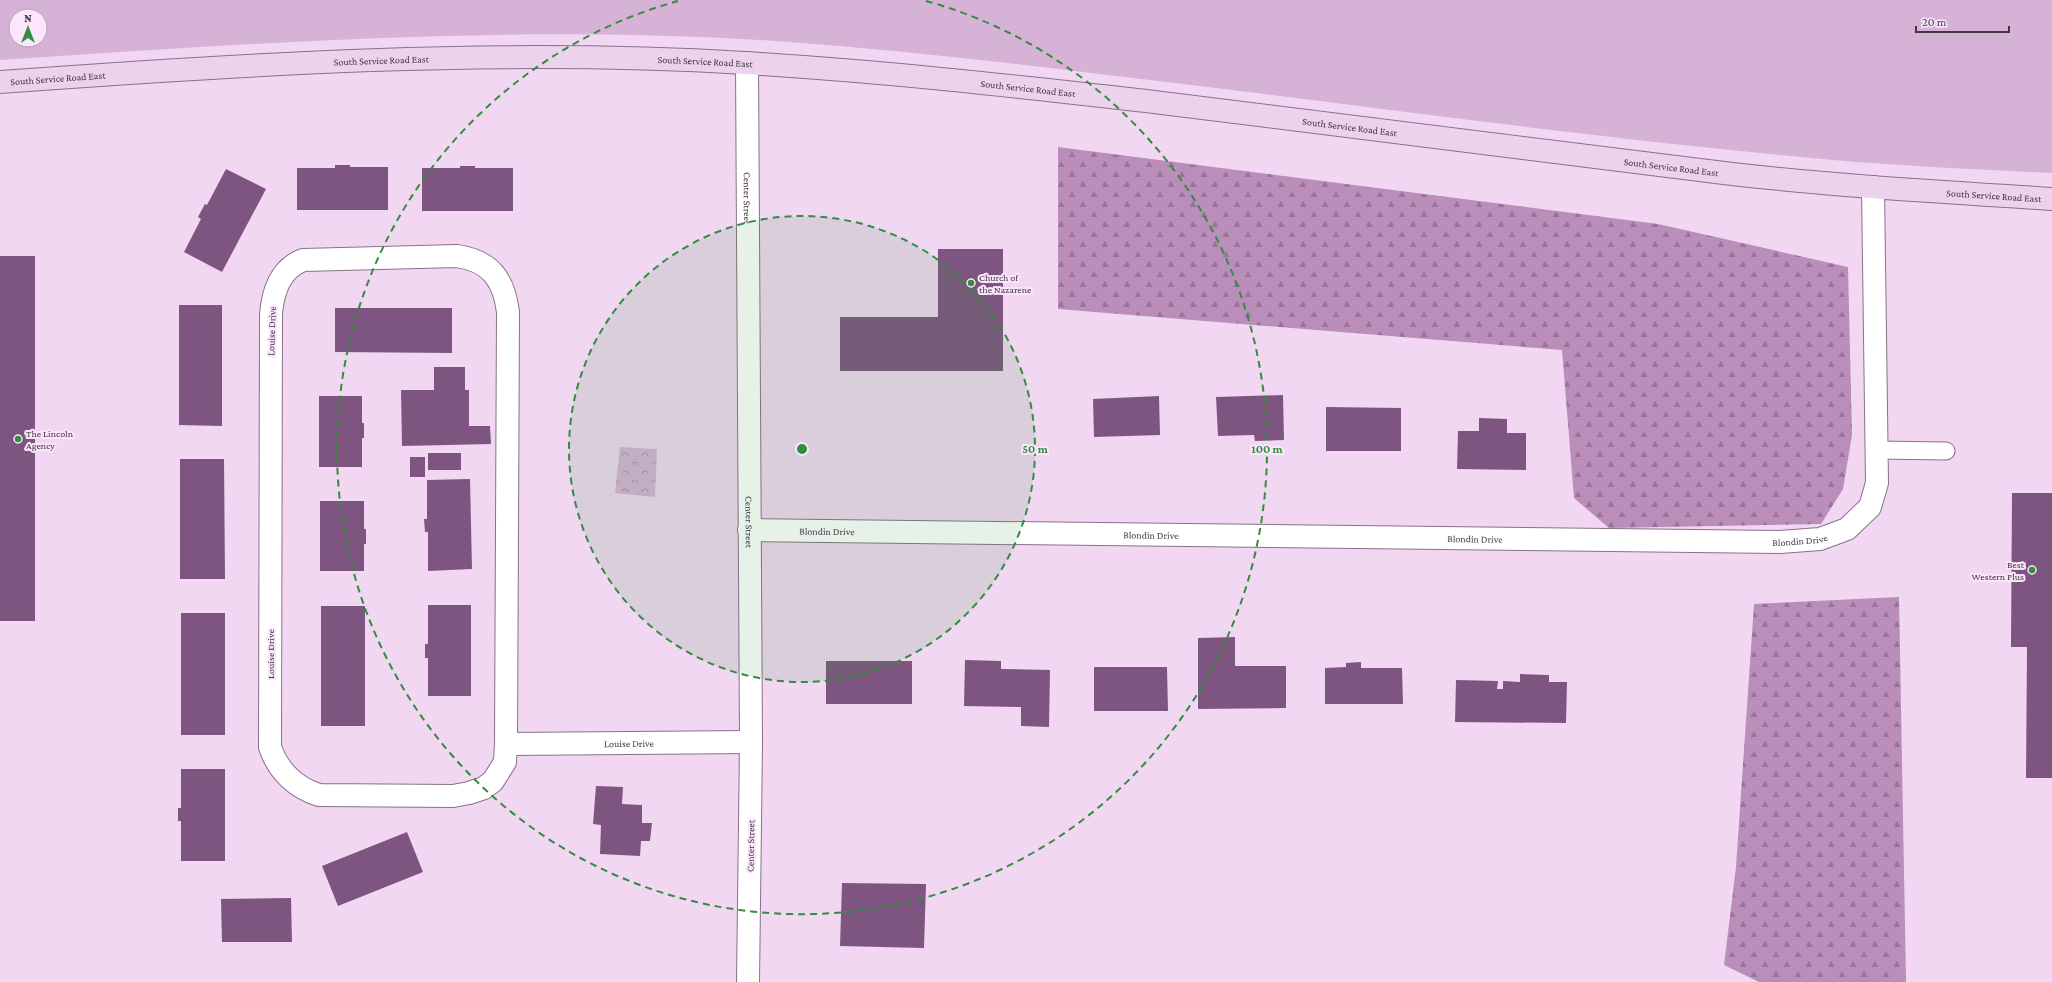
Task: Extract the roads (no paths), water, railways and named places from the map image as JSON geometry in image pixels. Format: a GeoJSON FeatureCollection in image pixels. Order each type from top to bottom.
{"type":"FeatureCollection","features":[{"type":"Feature","properties":{"kind":"main road","name":"South Service Road East"},"geometry":{"type":"LineString","coordinates":[[0,82],[346,61],[490,56],[582,57],[747,63],[1021,87],[1387,130],[1736,174],[1873,187],[2052,199]]}},
{"type":"Feature","properties":{"kind":"street","name":"Center Street"},"geometry":{"type":"LineString","coordinates":[[747,63],[751,742],[748,982]]}},
{"type":"Feature","properties":{"kind":"street","name":"Blondin Drive"},"geometry":{"type":"LineString","coordinates":[[750,530],[1780,542],[1820,539],[1847,529],[1870,506],[1877,483],[1873,187]]}},
{"type":"Feature","properties":{"kind":"street","name":"Louise Drive"},"geometry":{"type":"LineString","coordinates":[[457,256],[476,261],[487,267],[502,284],[506,293],[508,312],[506,744],[505,762],[493,781],[484,788],[453,796],[320,795],[306,791],[293,782],[274,757],[270,739],[270,314],[272,300],[280,280],[295,263],[312,258],[457,256]]}},
{"type":"Feature","properties":{"kind":"street","name":"Louise Drive"},"geometry":{"type":"LineString","coordinates":[[506,744],[751,742]]}},
{"type":"Feature","properties":{"kind":"lane"},"geometry":{"type":"LineString","coordinates":[[1877,450],[1946,451]]}},
{"type":"Feature","properties":{"kind":"place","name":"Church of the Nazarene"},"geometry":{"type":"Point","coordinates":[971,283]}},
{"type":"Feature","properties":{"kind":"place","name":"The Lincoln Agency"},"geometry":{"type":"Point","coordinates":[18,439]}},
{"type":"Feature","properties":{"kind":"place","name":"Best Western Plus"},"geometry":{"type":"Point","coordinates":[2032,570]}}]}
